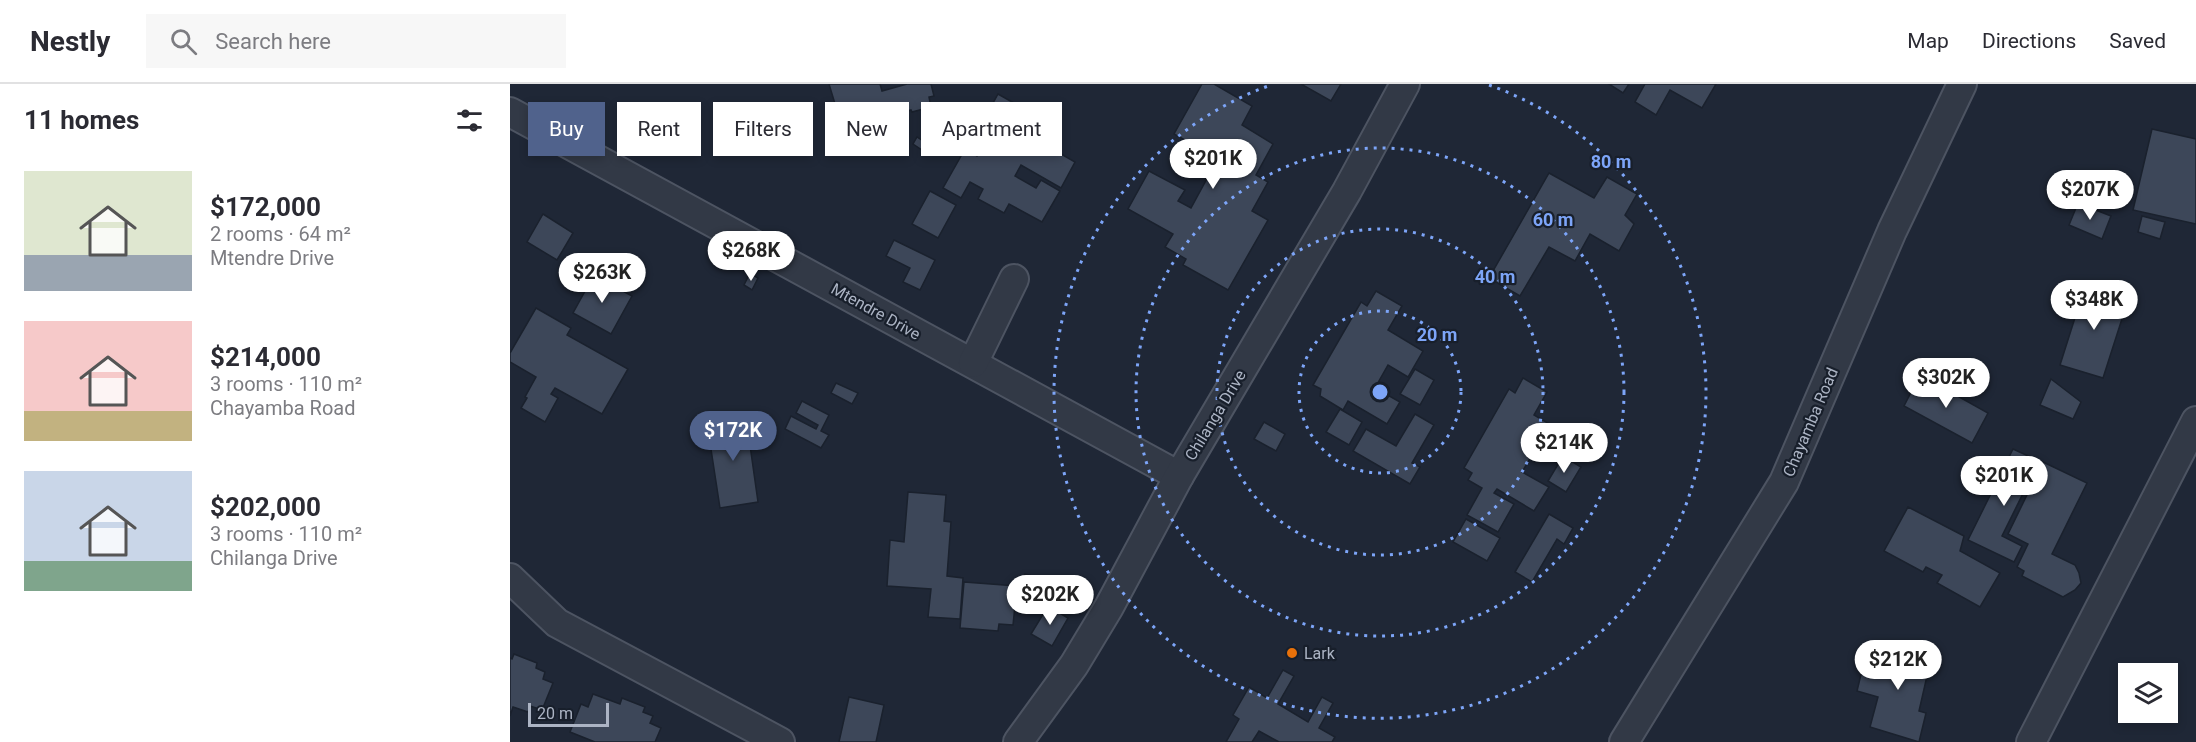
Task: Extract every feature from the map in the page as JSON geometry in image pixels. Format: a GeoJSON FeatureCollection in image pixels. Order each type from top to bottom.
{"type":"FeatureCollection","features":[{"type":"Feature","properties":{"kind":"street","name":"Chilanga Drive"},"geometry":{"type":"LineString","coordinates":[[1018,742],[1074,665],[1179,476],[1347,191],[1405,84]]}},
{"type":"Feature","properties":{"kind":"street","name":"Chayamba Road"},"geometry":{"type":"LineString","coordinates":[[1624,742],[1784,483],[1892,231],[1962,84]]}},
{"type":"Feature","properties":{"kind":"street","name":"Mtendre Drive"},"geometry":{"type":"LineString","coordinates":[[510,112],[1179,476]]}},
{"type":"Feature","properties":{"kind":"street"},"geometry":{"type":"LineString","coordinates":[[973,363],[1014,279]]}},
{"type":"Feature","properties":{"kind":"street"},"geometry":{"type":"LineString","coordinates":[[2031,742],[2196,421]]}},
{"type":"Feature","properties":{"kind":"street"},"geometry":{"type":"LineString","coordinates":[[510,578],[557,623],[780,742]]}},
{"type":"Feature","properties":{"kind":"building"},"geometry":{"type":"Polygon","coordinates":[[[829,84],[880,84],[882,91],[907,84],[931,84],[934,96],[929,97],[930,102],[921,102],[921,110],[912,112],[909,111],[909,102],[834,102],[829,84]]]}},
{"type":"Feature","properties":{"kind":"building"},"geometry":{"type":"Polygon","coordinates":[[[1202,84],[1214,84],[1252,106],[1242,125],[1273,144],[1256,175],[1268,182],[1252,211],[1268,220],[1228,290],[1183,265],[1186,259],[1165,247],[1173,234],[1128,209],[1149,171],[1185,190],[1178,201],[1191,208],[1222,151],[1212,145],[1210,154],[1174,134],[1202,84]]]}},
{"type":"Feature","properties":{"kind":"building"},"geometry":{"type":"Polygon","coordinates":[[[1301,84],[1341,84],[1331,101],[1301,84]]]}},
{"type":"Feature","properties":{"kind":"building"},"geometry":{"type":"Polygon","coordinates":[[[1609,84],[1629,84],[1623,93],[1609,84]]]}},
{"type":"Feature","properties":{"kind":"building"},"geometry":{"type":"Polygon","coordinates":[[[1645,84],[1716,84],[1702,108],[1670,90],[1656,115],[1635,102],[1645,84]]]}},
{"type":"Feature","properties":{"kind":"building"},"geometry":{"type":"Polygon","coordinates":[[[998,94],[1012,102],[994,102],[998,94]]]}},
{"type":"Feature","properties":{"kind":"building"},"geometry":{"type":"Polygon","coordinates":[[[2152,129],[2196,139],[2196,224],[2133,210],[2152,129]]]}},
{"type":"Feature","properties":{"kind":"building"},"geometry":{"type":"Polygon","coordinates":[[[917,137],[921,140],[921,149],[913,144],[917,137]]]}},
{"type":"Feature","properties":{"kind":"building"},"geometry":{"type":"Polygon","coordinates":[[[1062,154],[1075,162],[1061,188],[1021,165],[1015,176],[1036,188],[1041,180],[1060,191],[1042,222],[1009,204],[1004,213],[978,199],[983,189],[970,182],[961,198],[943,188],[961,156],[1062,154]]]}},
{"type":"Feature","properties":{"kind":"building"},"geometry":{"type":"Polygon","coordinates":[[[1549,173],[1594,198],[1607,177],[1637,194],[1625,215],[1634,224],[1619,251],[1590,234],[1575,261],[1549,247],[1520,296],[1489,278],[1549,173]]]}},
{"type":"Feature","properties":{"kind":"building"},"geometry":{"type":"Polygon","coordinates":[[[930,191],[956,205],[938,238],[912,224],[930,191]]]}},
{"type":"Feature","properties":{"kind":"building"},"geometry":{"type":"Polygon","coordinates":[[[2078,203],[2111,216],[2102,239],[2069,225],[2078,203]]]}},
{"type":"Feature","properties":{"kind":"building"},"geometry":{"type":"Polygon","coordinates":[[[543,214],[573,233],[557,260],[527,242],[543,214]]]}},
{"type":"Feature","properties":{"kind":"building"},"geometry":{"type":"Polygon","coordinates":[[[2142,216],[2165,222],[2160,239],[2138,232],[2142,216]]]}},
{"type":"Feature","properties":{"kind":"building"},"geometry":{"type":"Polygon","coordinates":[[[894,240],[935,260],[920,290],[903,282],[910,268],[886,256],[894,240]]]}},
{"type":"Feature","properties":{"kind":"building"},"geometry":{"type":"Polygon","coordinates":[[[750,273],[758,278],[752,290],[744,285],[750,273]]]}},
{"type":"Feature","properties":{"kind":"building"},"geometry":{"type":"Polygon","coordinates":[[[594,275],[632,296],[611,334],[573,313],[594,275]]]}},
{"type":"Feature","properties":{"kind":"building"},"geometry":{"type":"Polygon","coordinates":[[[2086,283],[2129,297],[2103,378],[2060,365],[2086,283]]]}},
{"type":"Feature","properties":{"kind":"building"},"geometry":{"type":"Polygon","coordinates":[[[1376,291],[1402,306],[1388,330],[1423,351],[1408,377],[1388,365],[1375,388],[1400,402],[1387,424],[1348,401],[1343,410],[1320,396],[1321,389],[1313,385],[1361,302],[1367,306],[1376,291]]]}},
{"type":"Feature","properties":{"kind":"building"},"geometry":{"type":"Polygon","coordinates":[[[536,308],[571,328],[567,335],[628,369],[602,414],[555,388],[551,394],[558,398],[545,422],[521,408],[536,377],[510,362],[510,353],[536,308]]]}},
{"type":"Feature","properties":{"kind":"building"},"geometry":{"type":"Polygon","coordinates":[[[1415,369],[1434,380],[1420,405],[1400,394],[1415,369]]]}},
{"type":"Feature","properties":{"kind":"building"},"geometry":{"type":"Polygon","coordinates":[[[1920,375],[1988,413],[1972,443],[1904,406],[1920,375]]]}},
{"type":"Feature","properties":{"kind":"building"},"geometry":{"type":"Polygon","coordinates":[[[1523,378],[1547,392],[1534,415],[1570,436],[1555,462],[1535,450],[1522,472],[1549,487],[1534,511],[1497,489],[1494,493],[1514,504],[1498,532],[1467,515],[1482,488],[1468,480],[1472,473],[1464,468],[1509,389],[1515,393],[1523,378]]]}},
{"type":"Feature","properties":{"kind":"building"},"geometry":{"type":"Polygon","coordinates":[[[2051,379],[2081,402],[2073,419],[2040,405],[2051,379]]]}},
{"type":"Feature","properties":{"kind":"building"},"geometry":{"type":"Polygon","coordinates":[[[836,383],[858,393],[852,404],[831,393],[836,383]]]}},
{"type":"Feature","properties":{"kind":"building"},"geometry":{"type":"Polygon","coordinates":[[[802,401],[829,415],[821,431],[829,435],[821,448],[785,429],[791,416],[816,429],[818,425],[796,413],[802,401]]]}},
{"type":"Feature","properties":{"kind":"building"},"geometry":{"type":"Polygon","coordinates":[[[1340,409],[1362,422],[1349,445],[1326,432],[1340,409]]]}},
{"type":"Feature","properties":{"kind":"building"},"geometry":{"type":"Polygon","coordinates":[[[1415,414],[1434,425],[1412,463],[1420,467],[1410,484],[1353,451],[1366,429],[1396,446],[1415,414]]]}},
{"type":"Feature","properties":{"kind":"building"},"geometry":{"type":"Polygon","coordinates":[[[746,417],[758,502],[720,508],[707,423],[746,417]]]}},
{"type":"Feature","properties":{"kind":"building"},"geometry":{"type":"Polygon","coordinates":[[[1264,422],[1285,434],[1276,451],[1254,439],[1264,422]]]}},
{"type":"Feature","properties":{"kind":"building"},"geometry":{"type":"Polygon","coordinates":[[[2013,449],[2039,461],[2002,536],[2022,546],[2014,562],[1968,540],[2013,449]]]}},
{"type":"Feature","properties":{"kind":"building"},"geometry":{"type":"Polygon","coordinates":[[[1563,456],[1581,467],[1566,492],[1548,481],[1563,456]]]}},
{"type":"Feature","properties":{"kind":"building"},"geometry":{"type":"Polygon","coordinates":[[[2043,462],[2087,483],[2052,554],[2075,565],[2079,573],[2081,583],[2075,590],[2063,597],[2022,576],[2024,571],[2017,567],[2028,544],[2008,534],[2043,462]]]}},
{"type":"Feature","properties":{"kind":"building"},"geometry":{"type":"Polygon","coordinates":[[[908,492],[946,495],[944,521],[951,522],[947,576],[963,578],[960,619],[928,617],[931,589],[887,586],[890,540],[904,542],[908,492]]]}},
{"type":"Feature","properties":{"kind":"building"},"geometry":{"type":"Polygon","coordinates":[[[1908,507],[1964,536],[1960,551],[2000,573],[1980,607],[1937,583],[1942,575],[1926,567],[1923,572],[1884,551],[1908,507]]]}},
{"type":"Feature","properties":{"kind":"building"},"geometry":{"type":"Polygon","coordinates":[[[1549,514],[1573,528],[1564,544],[1557,539],[1532,582],[1515,572],[1549,514]]]}},
{"type":"Feature","properties":{"kind":"building"},"geometry":{"type":"Polygon","coordinates":[[[1466,519],[1500,538],[1487,561],[1453,542],[1466,519]]]}},
{"type":"Feature","properties":{"kind":"building"},"geometry":{"type":"Polygon","coordinates":[[[1025,574],[1057,583],[1053,598],[1027,591],[1029,586],[1022,583],[1025,574]]]}},
{"type":"Feature","properties":{"kind":"building"},"geometry":{"type":"Polygon","coordinates":[[[964,582],[1017,586],[1013,625],[999,624],[998,631],[960,628],[964,582]]]}},
{"type":"Feature","properties":{"kind":"building"},"geometry":{"type":"Polygon","coordinates":[[[1048,606],[1068,618],[1052,646],[1031,634],[1048,606]]]}},
{"type":"Feature","properties":{"kind":"building"},"geometry":{"type":"Polygon","coordinates":[[[1888,643],[1932,654],[1919,711],[1926,713],[1919,742],[1870,727],[1878,697],[1857,691],[1864,662],[1883,667],[1888,643]]]}},
{"type":"Feature","properties":{"kind":"building"},"geometry":{"type":"Polygon","coordinates":[[[514,654],[537,663],[536,668],[545,672],[543,679],[553,683],[542,710],[530,706],[528,712],[513,707],[510,716],[510,658],[512,659],[514,654]]]}},
{"type":"Feature","properties":{"kind":"building"},"geometry":{"type":"Polygon","coordinates":[[[1283,670],[1294,676],[1278,704],[1308,722],[1322,697],[1333,703],[1319,728],[1335,737],[1332,742],[1279,742],[1259,731],[1252,742],[1226,742],[1239,719],[1233,715],[1249,687],[1267,698],[1283,670]]]}},
{"type":"Feature","properties":{"kind":"building"},"geometry":{"type":"Polygon","coordinates":[[[593,694],[620,704],[622,698],[645,707],[643,712],[653,716],[650,723],[661,728],[655,742],[595,742],[570,732],[581,704],[588,707],[593,694]]]}},
{"type":"Feature","properties":{"kind":"building"},"geometry":{"type":"Polygon","coordinates":[[[849,697],[884,705],[876,742],[839,742],[849,697]]]}},
{"type":"Feature","properties":{"kind":"place","name":"Lark"},"geometry":{"type":"Point","coordinates":[1292,653]}}]}
